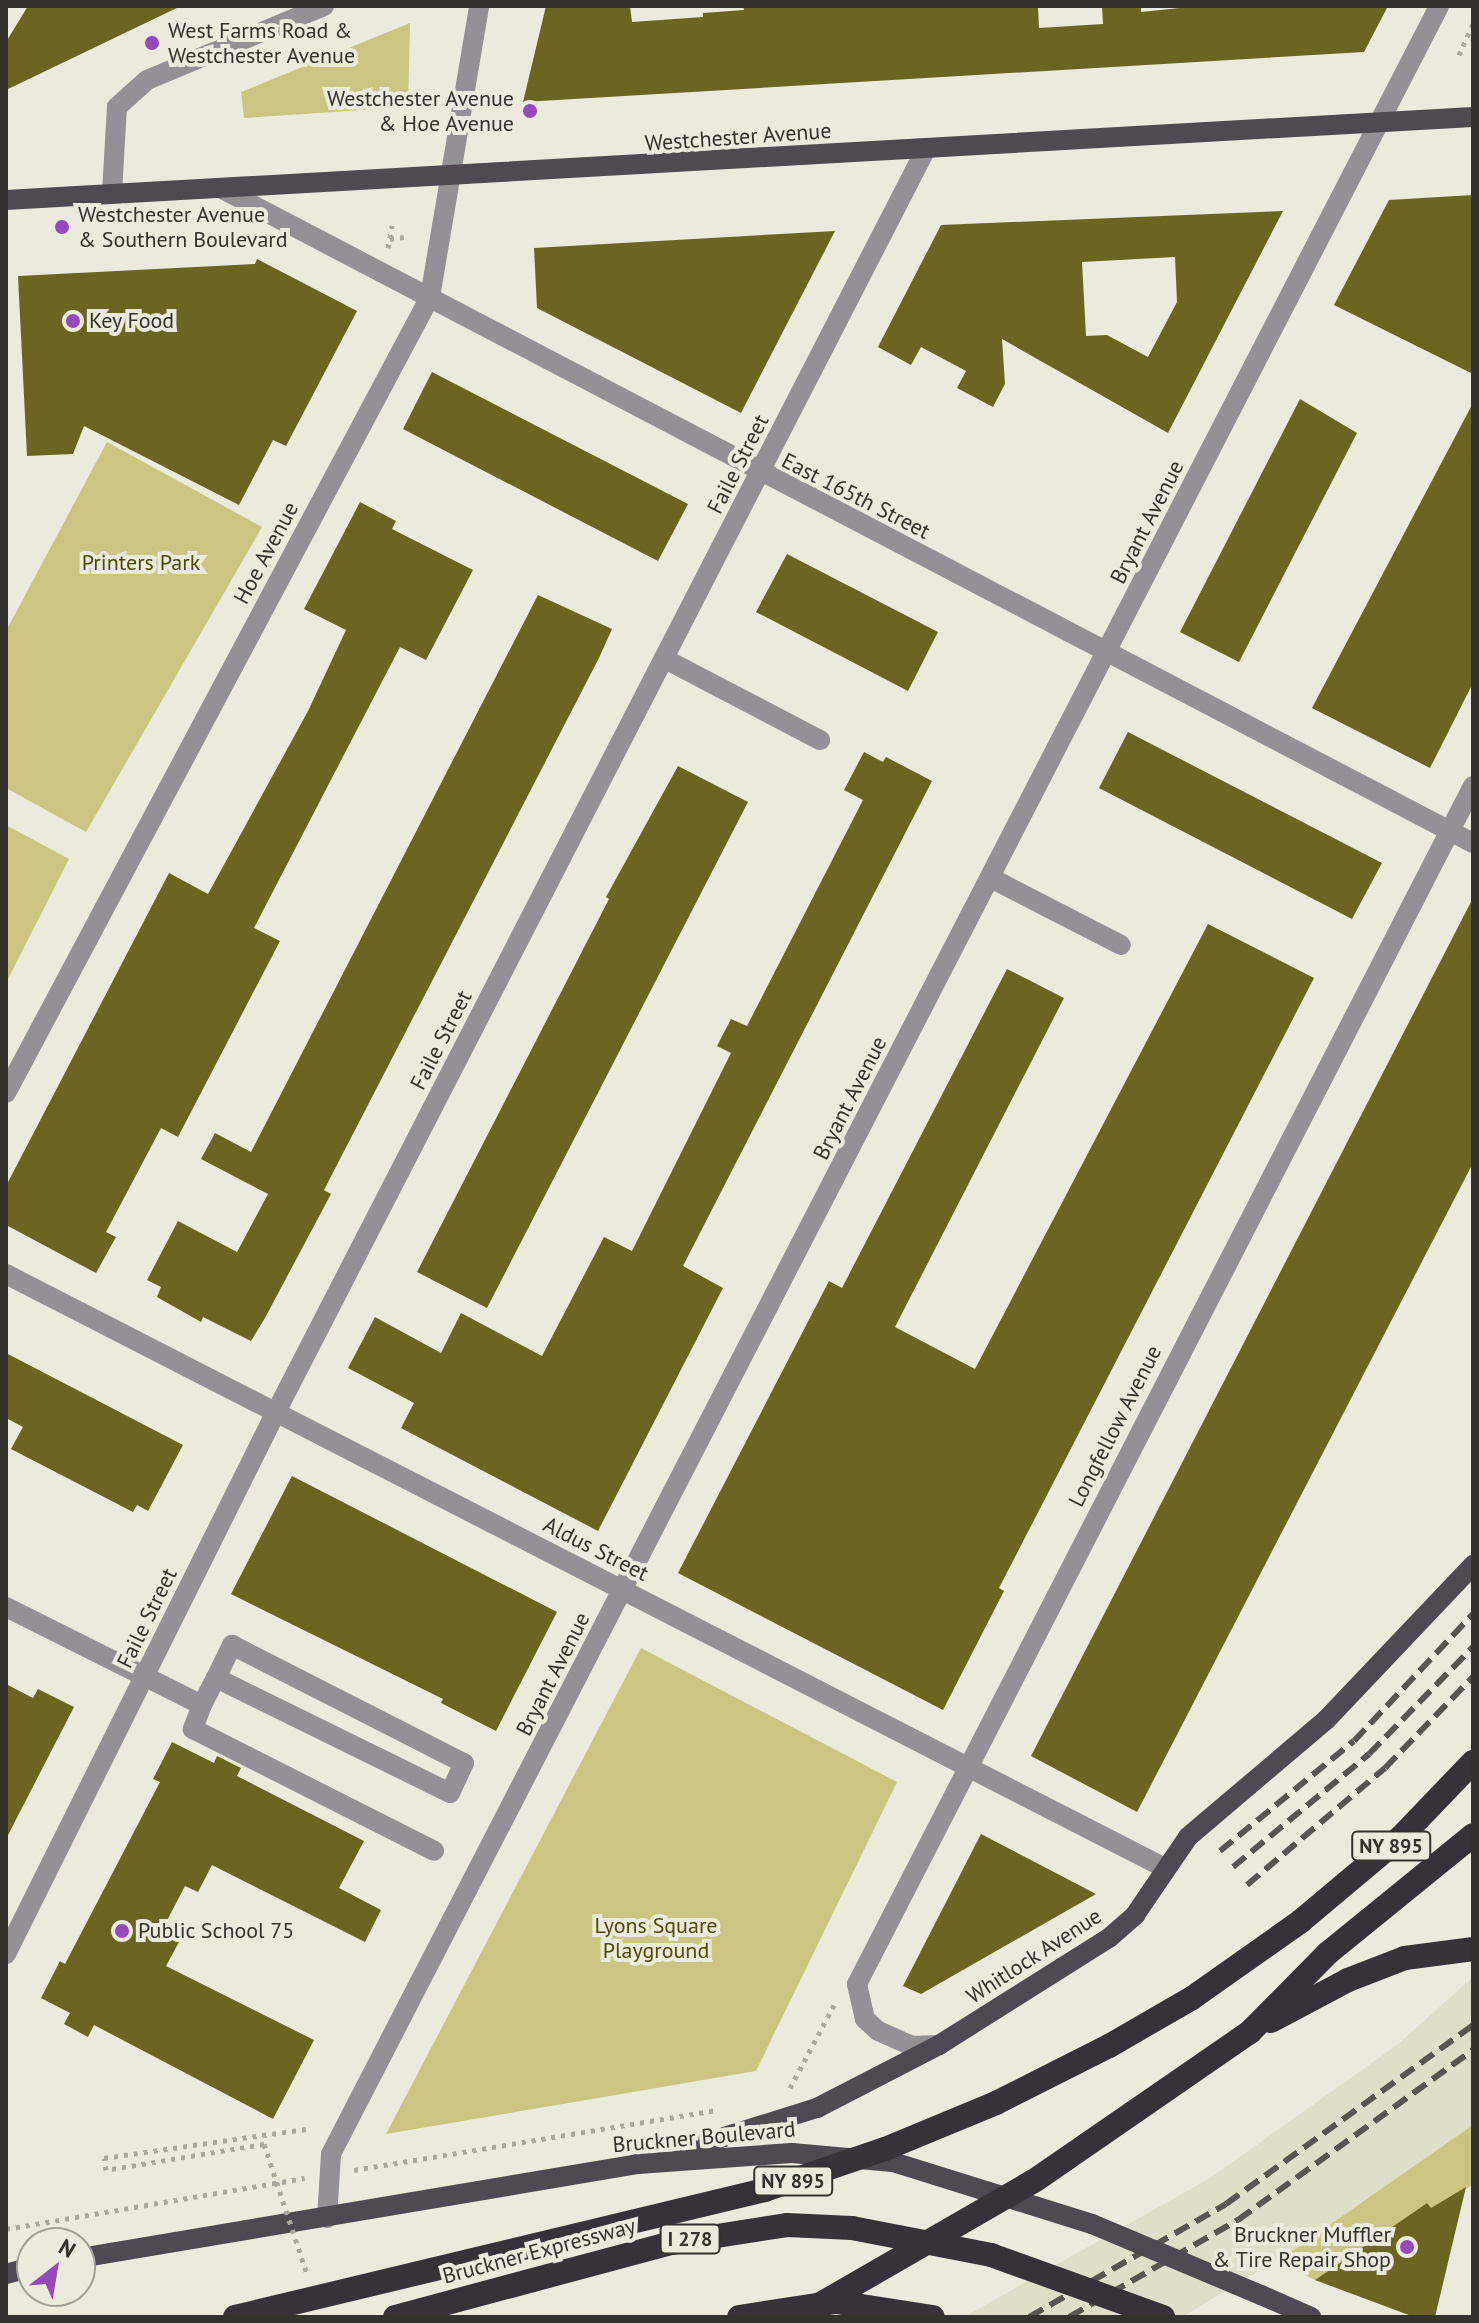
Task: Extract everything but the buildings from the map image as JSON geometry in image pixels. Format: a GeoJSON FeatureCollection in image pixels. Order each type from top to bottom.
{"type":"FeatureCollection","features":[{"type":"Feature","properties":{"kind":"highway","name":"NY 895"},"geometry":{"type":"LineString","coordinates":[[235,2317],[765,2190],[885,2149],[996,2103],[1109,2046],[1192,1998],[1301,1921],[1385,1852],[1473,1762]]}},
{"type":"Feature","properties":{"kind":"highway","name":"NY 895"},"geometry":{"type":"LineString","coordinates":[[798,2317],[1046,2174],[1250,2032],[1328,1953],[1473,1835]]}},
{"type":"Feature","properties":{"kind":"highway"},"geometry":{"type":"LineString","coordinates":[[1250,2032],[1348,1980],[1395,1962],[1473,1949]]}},
{"type":"Feature","properties":{"kind":"highway","name":"Bruckner Expressway"},"geometry":{"type":"LineString","coordinates":[[395,2317],[672,2243],[787,2225],[852,2228],[991,2255],[1163,2317]]}},
{"type":"Feature","properties":{"kind":"highway"},"geometry":{"type":"LineString","coordinates":[[739,2317],[836,2302],[927,2316]]}},
{"type":"Feature","properties":{"kind":"main road","name":"Westchester Avenue"},"geometry":{"type":"LineString","coordinates":[[6,200],[449,178],[1473,117]]}},
{"type":"Feature","properties":{"kind":"main road","name":"Whitlock Avenue"},"geometry":{"type":"LineString","coordinates":[[638,2164],[817,2108],[939,2045],[1109,1938],[1135,1915],[1165,1868],[1199,1826],[1288,1754],[1368,1679],[1473,1565]]}},
{"type":"Feature","properties":{"kind":"main road","name":"Bruckner Boulevard"},"geometry":{"type":"LineString","coordinates":[[96,2255],[638,2164],[841,2153],[893,2162],[1092,2224],[1311,2317]]}},
{"type":"Feature","properties":{"kind":"street"},"geometry":{"type":"LineString","coordinates":[[112,193],[117,107],[147,80],[324,6]]}},
{"type":"Feature","properties":{"kind":"street","name":"Hoe Avenue"},"geometry":{"type":"LineString","coordinates":[[6,1093],[430,297],[479,6]]}},
{"type":"Feature","properties":{"kind":"street","name":"Bryant Avenue"},"geometry":{"type":"LineString","coordinates":[[327,2218],[331,2154],[1439,6]]}},
{"type":"Feature","properties":{"kind":"street","name":"Faile Street"},"geometry":{"type":"LineString","coordinates":[[6,1954],[276,1412],[925,151]]}},
{"type":"Feature","properties":{"kind":"street","name":"East 165th Street"},"geometry":{"type":"LineString","coordinates":[[220,188],[760,473],[1473,843]]}},
{"type":"Feature","properties":{"kind":"street"},"geometry":{"type":"LineString","coordinates":[[665,659],[820,740]]}},
{"type":"Feature","properties":{"kind":"street","name":"Longfellow Avenue"},"geometry":{"type":"LineString","coordinates":[[857,1984],[1473,786]]}},
{"type":"Feature","properties":{"kind":"street"},"geometry":{"type":"LineString","coordinates":[[991,878],[1121,945]]}},
{"type":"Feature","properties":{"kind":"street","name":"Aldus Street"},"geometry":{"type":"LineString","coordinates":[[6,1274],[1165,1868]]}},
{"type":"Feature","properties":{"kind":"street"},"geometry":{"type":"LineString","coordinates":[[6,1607],[202,1705]]}},
{"type":"Feature","properties":{"kind":"street"},"geometry":{"type":"LineString","coordinates":[[216,1678],[450,1793],[464,1763],[232,1645],[202,1705],[193,1729],[434,1851]]}},
{"type":"Feature","properties":{"kind":"street"},"geometry":{"type":"LineString","coordinates":[[857,1984],[865,2019],[878,2031],[912,2046],[939,2045]]}},
{"type":"Feature","properties":{"kind":"path"},"geometry":{"type":"LineString","coordinates":[[1459,55],[1473,24]]}},
{"type":"Feature","properties":{"kind":"path"},"geometry":{"type":"LineString","coordinates":[[392,225],[390,239],[404,237]]}},
{"type":"Feature","properties":{"kind":"path"},"geometry":{"type":"LineString","coordinates":[[788,2092],[833,2003],[857,1984]]}},
{"type":"Feature","properties":{"kind":"path"},"geometry":{"type":"LineString","coordinates":[[370,2167],[732,2107]]}},
{"type":"Feature","properties":{"kind":"path"},"geometry":{"type":"LineString","coordinates":[[306,2129],[104,2158],[106,2170],[264,2144],[310,2282]]}},
{"type":"Feature","properties":{"kind":"path"},"geometry":{"type":"LineString","coordinates":[[6,2229],[287,2181]]}},
{"type":"Feature","properties":{"kind":"shaded area"},"geometry":{"type":"Polygon","coordinates":[[[1473,1977],[1473,2125],[1319,2235],[1182,2317],[964,2317],[1210,2178],[1397,2045],[1473,1977]]]}},
{"type":"Feature","properties":{"kind":"green space"},"geometry":{"type":"Polygon","coordinates":[[[410,23],[408,107],[244,118],[241,92],[410,23]]]}},
{"type":"Feature","properties":{"kind":"green space","name":"Printers Park"},"geometry":{"type":"Polygon","coordinates":[[[107,442],[262,527],[86,832],[6,788],[6,631],[107,442]]]}},
{"type":"Feature","properties":{"kind":"green space"},"geometry":{"type":"Polygon","coordinates":[[[6,825],[69,859],[6,983],[6,825]]]}},
{"type":"Feature","properties":{"kind":"green space","name":"Lyons Square Playground"},"geometry":{"type":"Polygon","coordinates":[[[641,1648],[897,1782],[756,2071],[386,2134],[641,1648]]]}},
{"type":"Feature","properties":{"kind":"green space"},"geometry":{"type":"Polygon","coordinates":[[[1473,2125],[1473,2185],[1431,2208],[1427,2203],[1315,2280],[1278,2261],[1473,2125]]]}},
{"type":"Feature","properties":{"kind":"railway"},"geometry":{"type":"LineString","coordinates":[[1220,1851],[1354,1741],[1473,1614]]}},
{"type":"Feature","properties":{"kind":"railway"},"geometry":{"type":"LineString","coordinates":[[1233,1867],[1369,1754],[1473,1647]]}},
{"type":"Feature","properties":{"kind":"railway"},"geometry":{"type":"LineString","coordinates":[[1247,1885],[1385,1768],[1473,1677]]}},
{"type":"Feature","properties":{"kind":"railway"},"geometry":{"type":"LineString","coordinates":[[1029,2317],[1226,2204],[1473,2025]]}},
{"type":"Feature","properties":{"kind":"railway"},"geometry":{"type":"LineString","coordinates":[[1069,2317],[1238,2220],[1473,2050]]}},
{"type":"Feature","properties":{"kind":"place","name":"West Farms Road & Westchester Avenue"},"geometry":{"type":"Point","coordinates":[152,43]}},
{"type":"Feature","properties":{"kind":"place","name":"Westchester Avenue & Hoe Avenue"},"geometry":{"type":"Point","coordinates":[530,111]}},
{"type":"Feature","properties":{"kind":"place","name":"Westchester Avenue & Southern Boulevard"},"geometry":{"type":"Point","coordinates":[62,227]}},
{"type":"Feature","properties":{"kind":"place","name":"Key Food"},"geometry":{"type":"Point","coordinates":[73,321]}},
{"type":"Feature","properties":{"kind":"place","name":"Public School 75"},"geometry":{"type":"Point","coordinates":[122,1931]}},
{"type":"Feature","properties":{"kind":"place","name":"Bruckner Muffler & Tire Repair Shop"},"geometry":{"type":"Point","coordinates":[1407,2247]}}]}
